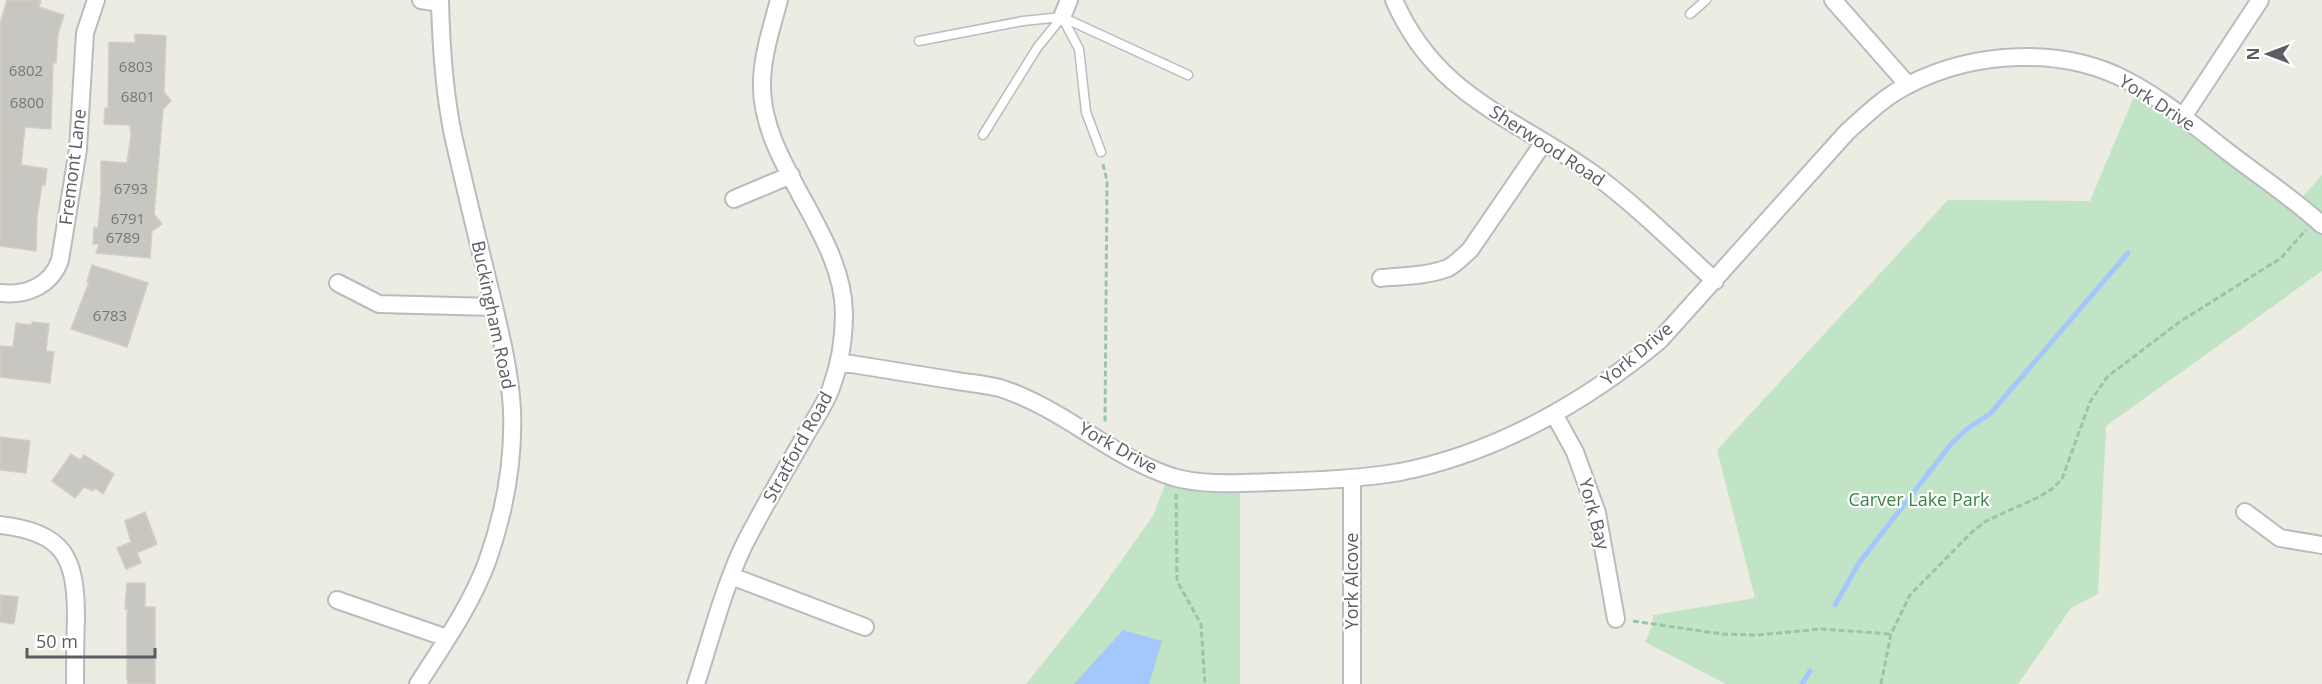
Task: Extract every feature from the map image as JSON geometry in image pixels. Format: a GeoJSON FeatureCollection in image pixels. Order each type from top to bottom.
{"type":"FeatureCollection","features":[{"type":"Feature","properties":{"kind":"street","name":"Fremont Lane"},"geometry":{"type":"LineString","coordinates":[[0,293],[20,294],[33,290],[52,276],[60,260],[78,149],[85,33],[96,0]]}},
{"type":"Feature","properties":{"kind":"street"},"geometry":{"type":"LineString","coordinates":[[422,0],[440,2]]}},
{"type":"Feature","properties":{"kind":"street","name":"Stratford Road"},"geometry":{"type":"LineString","coordinates":[[696,684],[731,576],[760,515],[831,389],[839,362],[844,310],[840,283],[829,250],[771,132],[761,81],[765,52],[779,0]]}},
{"type":"Feature","properties":{"kind":"street"},"geometry":{"type":"LineString","coordinates":[[1062,17],[1069,0]]}},
{"type":"Feature","properties":{"kind":"street","name":"Sherwood Road"},"geometry":{"type":"LineString","coordinates":[[1394,0],[1402,19],[1419,45],[1463,91],[1489,110],[1598,177],[1715,281]]}},
{"type":"Feature","properties":{"kind":"street"},"geometry":{"type":"LineString","coordinates":[[1833,0],[1908,85]]}},
{"type":"Feature","properties":{"kind":"street"},"geometry":{"type":"LineString","coordinates":[[2183,117],[2260,0]]}},
{"type":"Feature","properties":{"kind":"street","name":"Buckingham Road"},"geometry":{"type":"LineString","coordinates":[[418,684],[447,638],[487,563],[500,522],[511,445],[512,409],[503,346],[451,124],[442,55],[440,2]]}},
{"type":"Feature","properties":{"kind":"street","name":"York Drive"},"geometry":{"type":"LineString","coordinates":[[839,362],[1000,388],[1049,410],[1142,466],[1176,478],[1240,483],[1352,478],[1399,472],[1447,459],[1502,439],[1554,414],[1629,366],[1660,340],[1847,132],[1867,113],[1908,85],[1963,65],[1993,59],[2025,57],[2059,59],[2095,66],[2127,80],[2153,95],[2183,117],[2319,222]]}},
{"type":"Feature","properties":{"kind":"street"},"geometry":{"type":"LineString","coordinates":[[1381,278],[1414,275],[1447,268],[1458,261],[1470,250],[1544,142]]}},
{"type":"Feature","properties":{"kind":"street"},"geometry":{"type":"LineString","coordinates":[[734,200],[791,175]]}},
{"type":"Feature","properties":{"kind":"street"},"geometry":{"type":"LineString","coordinates":[[338,283],[379,304],[494,307]]}},
{"type":"Feature","properties":{"kind":"street","name":"York Bay"},"geometry":{"type":"LineString","coordinates":[[1554,414],[1575,452],[1597,513],[1616,619]]}},
{"type":"Feature","properties":{"kind":"street","name":"York Alcove"},"geometry":{"type":"LineString","coordinates":[[1352,478],[1352,684]]}},
{"type":"Feature","properties":{"kind":"street"},"geometry":{"type":"LineString","coordinates":[[2245,512],[2280,538],[2322,545]]}},
{"type":"Feature","properties":{"kind":"street"},"geometry":{"type":"LineString","coordinates":[[0,525],[42,535],[57,546],[68,560],[75,588],[75,684]]}},
{"type":"Feature","properties":{"kind":"street"},"geometry":{"type":"LineString","coordinates":[[731,576],[865,627]]}},
{"type":"Feature","properties":{"kind":"street"},"geometry":{"type":"LineString","coordinates":[[337,600],[447,638]]}},
{"type":"Feature","properties":{"kind":"lane"},"geometry":{"type":"LineString","coordinates":[[1690,14],[1706,0]]}},
{"type":"Feature","properties":{"kind":"lane"},"geometry":{"type":"LineString","coordinates":[[919,41],[1023,21],[1062,17],[1188,75]]}},
{"type":"Feature","properties":{"kind":"lane"},"geometry":{"type":"LineString","coordinates":[[983,135],[1036,48],[1062,17]]}},
{"type":"Feature","properties":{"kind":"lane"},"geometry":{"type":"LineString","coordinates":[[1062,17],[1079,49],[1086,112],[1101,152]]}},
{"type":"Feature","properties":{"kind":"path"},"geometry":{"type":"LineString","coordinates":[[1100,439],[1107,420],[1107,182],[1101,152]]}},
{"type":"Feature","properties":{"kind":"path"},"geometry":{"type":"LineString","coordinates":[[1881,684],[1891,634],[1910,595],[1972,532],[1986,521],[2039,497],[2062,479],[2090,402],[2107,377],[2178,323],[2281,258],[2319,222]]}},
{"type":"Feature","properties":{"kind":"path"},"geometry":{"type":"LineString","coordinates":[[1176,478],[1177,581],[1201,624],[1205,684]]}},
{"type":"Feature","properties":{"kind":"path"},"geometry":{"type":"LineString","coordinates":[[1616,619],[1722,634],[1757,635],[1821,629],[1891,634]]}},
{"type":"Feature","properties":{"kind":"green space","name":"Carver Lake Park"},"geometry":{"type":"Polygon","coordinates":[[[2138,87],[2296,204],[2322,175],[2322,271],[2106,426],[2098,594],[2071,608],[2018,684],[1726,684],[1645,642],[1653,624],[1653,615],[1755,598],[1717,450],[1948,200],[2090,201],[2138,87]]]}},
{"type":"Feature","properties":{"kind":"green space"},"geometry":{"type":"Polygon","coordinates":[[[1169,475],[1240,483],[1240,684],[1026,684],[1094,599],[1153,516],[1169,475]]]}},
{"type":"Feature","properties":{"kind":"water"},"geometry":{"type":"Polygon","coordinates":[[[1123,630],[1162,641],[1149,684],[1074,684],[1123,630]]]}},
{"type":"Feature","properties":{"kind":"building"},"geometry":{"type":"Polygon","coordinates":[[[7,0],[41,0],[39,7],[64,15],[58,34],[56,63],[53,63],[51,129],[25,127],[21,165],[47,169],[45,185],[42,184],[37,218],[36,251],[0,246],[0,24],[7,0]]]}},
{"type":"Feature","properties":{"kind":"building"},"geometry":{"type":"Polygon","coordinates":[[[135,34],[166,36],[164,92],[171,101],[163,109],[154,214],[162,224],[152,231],[150,258],[96,253],[99,244],[93,244],[94,227],[98,228],[101,161],[127,163],[131,135],[130,125],[104,124],[105,108],[108,108],[109,42],[135,43],[135,34]]]}},
{"type":"Feature","properties":{"kind":"building"},"geometry":{"type":"Polygon","coordinates":[[[92,265],[148,283],[127,347],[71,329],[89,282],[87,281],[92,265]]]}},
{"type":"Feature","properties":{"kind":"building"},"geometry":{"type":"Polygon","coordinates":[[[32,322],[49,324],[46,351],[54,352],[50,383],[0,377],[0,346],[13,347],[16,323],[32,325],[32,322]]]}},
{"type":"Feature","properties":{"kind":"building"},"geometry":{"type":"Polygon","coordinates":[[[0,437],[30,441],[26,473],[0,470],[0,437]]]}},
{"type":"Feature","properties":{"kind":"building"},"geometry":{"type":"Polygon","coordinates":[[[71,454],[80,460],[84,455],[114,474],[103,494],[95,488],[93,491],[84,487],[75,498],[52,481],[71,454]]]}},
{"type":"Feature","properties":{"kind":"building"},"geometry":{"type":"Polygon","coordinates":[[[145,512],[157,544],[137,553],[141,563],[126,569],[117,548],[131,542],[125,521],[145,512]]]}},
{"type":"Feature","properties":{"kind":"building"},"geometry":{"type":"Polygon","coordinates":[[[127,583],[145,583],[145,607],[155,607],[155,684],[128,684],[127,609],[125,609],[127,583]]]}},
{"type":"Feature","properties":{"kind":"building"},"geometry":{"type":"Polygon","coordinates":[[[0,595],[18,597],[14,624],[0,622],[0,595]]]}},
{"type":"Feature","properties":{"kind":"waterway"},"geometry":{"type":"LineString","coordinates":[[1835,605],[1859,563],[1951,444],[1968,428],[1990,414],[2128,253]]}},
{"type":"Feature","properties":{"kind":"waterway"},"geometry":{"type":"LineString","coordinates":[[1802,684],[1810,671]]}}]}
